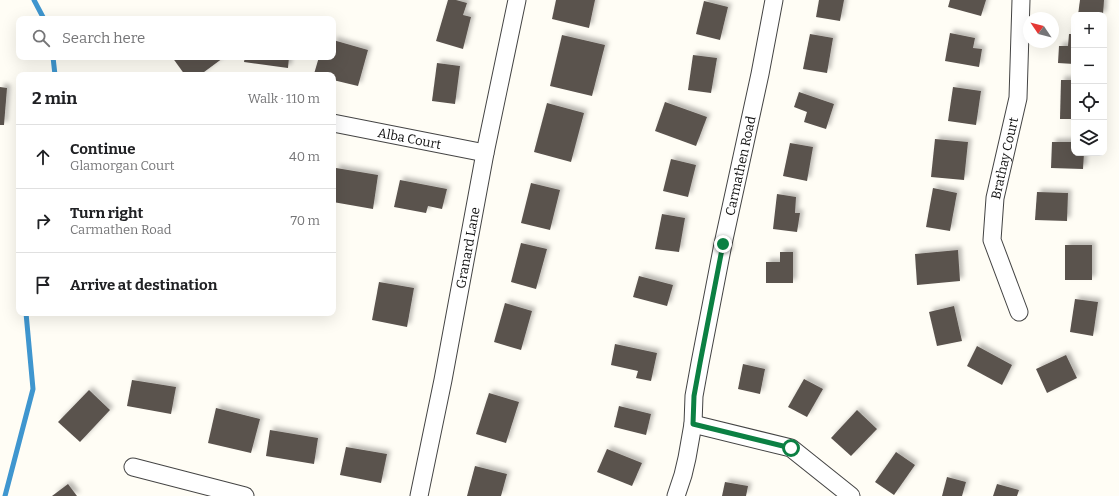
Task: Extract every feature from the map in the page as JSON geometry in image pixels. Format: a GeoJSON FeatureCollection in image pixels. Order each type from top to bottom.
{"type":"FeatureCollection","features":[{"type":"Feature","properties":{"kind":"street","name":"Granard Lane"},"geometry":{"type":"LineString","coordinates":[[419,496],[443,380],[485,153],[517,0]]}},
{"type":"Feature","properties":{"kind":"street","name":"Carmathen Road"},"geometry":{"type":"LineString","coordinates":[[676,496],[683,475],[693,424],[694,396],[700,363],[723,244],[760,74],[774,0]]}},
{"type":"Feature","properties":{"kind":"street","name":"Brathay Court"},"geometry":{"type":"LineString","coordinates":[[1019,312],[992,240],[995,198],[1018,98],[1021,0]]}},
{"type":"Feature","properties":{"kind":"street","name":"Alba Court"},"geometry":{"type":"LineString","coordinates":[[336,124],[485,153]]}},
{"type":"Feature","properties":{"kind":"street"},"geometry":{"type":"LineString","coordinates":[[693,424],[791,448],[851,496]]}},
{"type":"Feature","properties":{"kind":"street"},"geometry":{"type":"LineString","coordinates":[[133,467],[245,496]]}},
{"type":"Feature","properties":{"kind":"building"},"geometry":{"type":"Polygon","coordinates":[[[448,0],[456,0],[467,3],[463,15],[471,17],[463,49],[436,41],[448,0]]]}},
{"type":"Feature","properties":{"kind":"building"},"geometry":{"type":"Polygon","coordinates":[[[556,0],[595,0],[589,28],[552,19],[556,0]]]}},
{"type":"Feature","properties":{"kind":"building"},"geometry":{"type":"Polygon","coordinates":[[[819,0],[844,0],[840,21],[816,17],[819,0]]]}},
{"type":"Feature","properties":{"kind":"building"},"geometry":{"type":"Polygon","coordinates":[[[950,0],[986,0],[981,16],[948,7],[950,0]]]}},
{"type":"Feature","properties":{"kind":"building"},"geometry":{"type":"Polygon","coordinates":[[[1080,0],[1104,0],[1103,12],[1078,12],[1080,0]]]}},
{"type":"Feature","properties":{"kind":"building"},"geometry":{"type":"Polygon","coordinates":[[[704,1],[728,7],[720,40],[696,34],[704,1]]]}},
{"type":"Feature","properties":{"kind":"building"},"geometry":{"type":"Polygon","coordinates":[[[950,33],[975,38],[973,48],[982,49],[979,67],[945,61],[950,33]]]}},
{"type":"Feature","properties":{"kind":"building"},"geometry":{"type":"Polygon","coordinates":[[[810,34],[833,38],[827,73],[803,69],[810,34]]]}},
{"type":"Feature","properties":{"kind":"building"},"geometry":{"type":"Polygon","coordinates":[[[1069,34],[1071,34],[1071,64],[1058,63],[1059,46],[1068,46],[1069,34]]]}},
{"type":"Feature","properties":{"kind":"building"},"geometry":{"type":"Polygon","coordinates":[[[562,35],[605,45],[592,96],[550,86],[562,35]]]}},
{"type":"Feature","properties":{"kind":"building"},"geometry":{"type":"Polygon","coordinates":[[[336,41],[368,50],[358,86],[336,81],[336,72],[315,72],[318,60],[336,60],[336,41]]]}},
{"type":"Feature","properties":{"kind":"building"},"geometry":{"type":"Polygon","coordinates":[[[693,55],[717,58],[711,93],[688,90],[693,55]]]}},
{"type":"Feature","properties":{"kind":"building"},"geometry":{"type":"Polygon","coordinates":[[[174,60],[220,60],[204,72],[183,72],[174,60]]]}},
{"type":"Feature","properties":{"kind":"building"},"geometry":{"type":"Polygon","coordinates":[[[244,60],[289,60],[288,68],[244,62],[244,60]]]}},
{"type":"Feature","properties":{"kind":"building"},"geometry":{"type":"Polygon","coordinates":[[[437,63],[460,66],[455,104],[432,101],[437,63]]]}},
{"type":"Feature","properties":{"kind":"building"},"geometry":{"type":"Polygon","coordinates":[[[1061,80],[1071,80],[1071,119],[1060,119],[1061,80]]]}},
{"type":"Feature","properties":{"kind":"building"},"geometry":{"type":"Polygon","coordinates":[[[0,87],[7,88],[4,125],[0,125],[0,87]]]}},
{"type":"Feature","properties":{"kind":"building"},"geometry":{"type":"Polygon","coordinates":[[[953,87],[981,91],[976,125],[948,121],[953,87]]]}},
{"type":"Feature","properties":{"kind":"building"},"geometry":{"type":"Polygon","coordinates":[[[799,92],[834,104],[826,129],[804,122],[807,112],[794,107],[799,92]]]}},
{"type":"Feature","properties":{"kind":"building"},"geometry":{"type":"Polygon","coordinates":[[[665,102],[707,117],[696,146],[655,131],[665,102]]]}},
{"type":"Feature","properties":{"kind":"building"},"geometry":{"type":"Polygon","coordinates":[[[547,103],[584,113],[571,162],[534,152],[547,103]]]}},
{"type":"Feature","properties":{"kind":"building"},"geometry":{"type":"Polygon","coordinates":[[[935,139],[968,142],[964,180],[931,177],[935,139]]]}},
{"type":"Feature","properties":{"kind":"building"},"geometry":{"type":"Polygon","coordinates":[[[1052,142],[1071,142],[1071,156],[1084,156],[1083,169],[1051,168],[1052,142]]]}},
{"type":"Feature","properties":{"kind":"building"},"geometry":{"type":"Polygon","coordinates":[[[790,143],[813,147],[807,181],[783,176],[790,143]]]}},
{"type":"Feature","properties":{"kind":"building"},"geometry":{"type":"Polygon","coordinates":[[[671,159],[696,165],[688,197],[663,191],[671,159]]]}},
{"type":"Feature","properties":{"kind":"building"},"geometry":{"type":"Polygon","coordinates":[[[336,168],[378,175],[373,209],[336,203],[336,168]]]}},
{"type":"Feature","properties":{"kind":"building"},"geometry":{"type":"Polygon","coordinates":[[[400,180],[447,189],[442,209],[428,206],[426,213],[394,207],[400,180]]]}},
{"type":"Feature","properties":{"kind":"building"},"geometry":{"type":"Polygon","coordinates":[[[531,183],[560,190],[550,230],[521,223],[531,183]]]}},
{"type":"Feature","properties":{"kind":"building"},"geometry":{"type":"Polygon","coordinates":[[[933,188],[957,193],[950,231],[926,227],[933,188]]]}},
{"type":"Feature","properties":{"kind":"building"},"geometry":{"type":"Polygon","coordinates":[[[1037,192],[1068,193],[1067,221],[1035,220],[1037,192]]]}},
{"type":"Feature","properties":{"kind":"building"},"geometry":{"type":"Polygon","coordinates":[[[777,194],[796,197],[795,213],[800,213],[797,232],[773,229],[777,194]]]}},
{"type":"Feature","properties":{"kind":"building"},"geometry":{"type":"Polygon","coordinates":[[[662,214],[685,218],[679,252],[655,249],[662,214]]]}},
{"type":"Feature","properties":{"kind":"building"},"geometry":{"type":"Polygon","coordinates":[[[521,243],[547,249],[536,289],[511,282],[521,243]]]}},
{"type":"Feature","properties":{"kind":"building"},"geometry":{"type":"Polygon","coordinates":[[[1065,245],[1092,245],[1092,280],[1065,280],[1065,245]]]}},
{"type":"Feature","properties":{"kind":"building"},"geometry":{"type":"Polygon","coordinates":[[[958,250],[960,281],[917,285],[915,254],[958,250]]]}},
{"type":"Feature","properties":{"kind":"building"},"geometry":{"type":"Polygon","coordinates":[[[780,252],[793,252],[793,283],[766,283],[766,262],[780,262],[780,252]]]}},
{"type":"Feature","properties":{"kind":"building"},"geometry":{"type":"Polygon","coordinates":[[[639,276],[673,285],[667,306],[633,297],[639,276]]]}},
{"type":"Feature","properties":{"kind":"building"},"geometry":{"type":"Polygon","coordinates":[[[379,282],[414,288],[407,327],[372,320],[379,282]]]}},
{"type":"Feature","properties":{"kind":"building"},"geometry":{"type":"Polygon","coordinates":[[[1075,299],[1098,302],[1093,336],[1070,332],[1075,299]]]}},
{"type":"Feature","properties":{"kind":"building"},"geometry":{"type":"Polygon","coordinates":[[[505,303],[532,311],[521,350],[494,342],[505,303]]]}},
{"type":"Feature","properties":{"kind":"building"},"geometry":{"type":"Polygon","coordinates":[[[954,306],[962,341],[937,346],[929,312],[954,306]]]}},
{"type":"Feature","properties":{"kind":"building"},"geometry":{"type":"Polygon","coordinates":[[[615,344],[657,353],[651,381],[636,378],[638,371],[611,365],[615,344]]]}},
{"type":"Feature","properties":{"kind":"building"},"geometry":{"type":"Polygon","coordinates":[[[977,346],[1012,365],[1002,385],[967,366],[977,346]]]}},
{"type":"Feature","properties":{"kind":"building"},"geometry":{"type":"Polygon","coordinates":[[[1066,355],[1077,378],[1047,393],[1036,369],[1066,355]]]}},
{"type":"Feature","properties":{"kind":"building"},"geometry":{"type":"Polygon","coordinates":[[[743,364],[765,369],[760,394],[738,389],[743,364]]]}},
{"type":"Feature","properties":{"kind":"building"},"geometry":{"type":"Polygon","coordinates":[[[804,379],[823,389],[807,417],[788,407],[804,379]]]}},
{"type":"Feature","properties":{"kind":"building"},"geometry":{"type":"Polygon","coordinates":[[[132,380],[176,387],[171,414],[127,406],[132,380]]]}},
{"type":"Feature","properties":{"kind":"building"},"geometry":{"type":"Polygon","coordinates":[[[89,390],[110,410],[80,442],[58,422],[89,390]]]}},
{"type":"Feature","properties":{"kind":"building"},"geometry":{"type":"Polygon","coordinates":[[[489,393],[519,402],[506,443],[476,434],[489,393]]]}},
{"type":"Feature","properties":{"kind":"building"},"geometry":{"type":"Polygon","coordinates":[[[619,406],[651,414],[646,435],[614,427],[619,406]]]}},
{"type":"Feature","properties":{"kind":"building"},"geometry":{"type":"Polygon","coordinates":[[[216,408],[260,419],[251,453],[208,443],[216,408]]]}},
{"type":"Feature","properties":{"kind":"building"},"geometry":{"type":"Polygon","coordinates":[[[857,410],[877,429],[851,456],[831,438],[857,410]]]}},
{"type":"Feature","properties":{"kind":"building"},"geometry":{"type":"Polygon","coordinates":[[[270,430],[318,438],[314,464],[266,456],[270,430]]]}},
{"type":"Feature","properties":{"kind":"building"},"geometry":{"type":"Polygon","coordinates":[[[346,447],[387,454],[381,483],[340,475],[346,447]]]}},
{"type":"Feature","properties":{"kind":"building"},"geometry":{"type":"Polygon","coordinates":[[[607,449],[642,463],[632,486],[597,472],[607,449]]]}},
{"type":"Feature","properties":{"kind":"building"},"geometry":{"type":"Polygon","coordinates":[[[896,452],[915,465],[894,495],[875,482],[896,452]]]}},
{"type":"Feature","properties":{"kind":"building"},"geometry":{"type":"Polygon","coordinates":[[[475,466],[507,474],[501,496],[467,496],[475,466]]]}},
{"type":"Feature","properties":{"kind":"building"},"geometry":{"type":"Polygon","coordinates":[[[947,477],[966,482],[962,496],[942,496],[947,477]]]}},
{"type":"Feature","properties":{"kind":"building"},"geometry":{"type":"Polygon","coordinates":[[[725,482],[748,486],[746,496],[722,496],[725,482]]]}},
{"type":"Feature","properties":{"kind":"building"},"geometry":{"type":"Polygon","coordinates":[[[68,484],[77,496],[52,496],[68,484]]]}},
{"type":"Feature","properties":{"kind":"building"},"geometry":{"type":"Polygon","coordinates":[[[997,484],[1019,490],[1017,496],[993,496],[997,484]]]}},
{"type":"Feature","properties":{"kind":"waterway"},"geometry":{"type":"LineString","coordinates":[[34,0],[42,16]]}},
{"type":"Feature","properties":{"kind":"waterway"},"geometry":{"type":"LineString","coordinates":[[53,60],[55,72]]}},
{"type":"Feature","properties":{"kind":"waterway"},"geometry":{"type":"LineString","coordinates":[[5,496],[33,389],[26,316]]}},
{"type":"Feature","properties":{"kind":"route"},"geometry":{"type":"LineString","coordinates":[[723,244],[694,396],[693,424],[791,448]]}}]}
